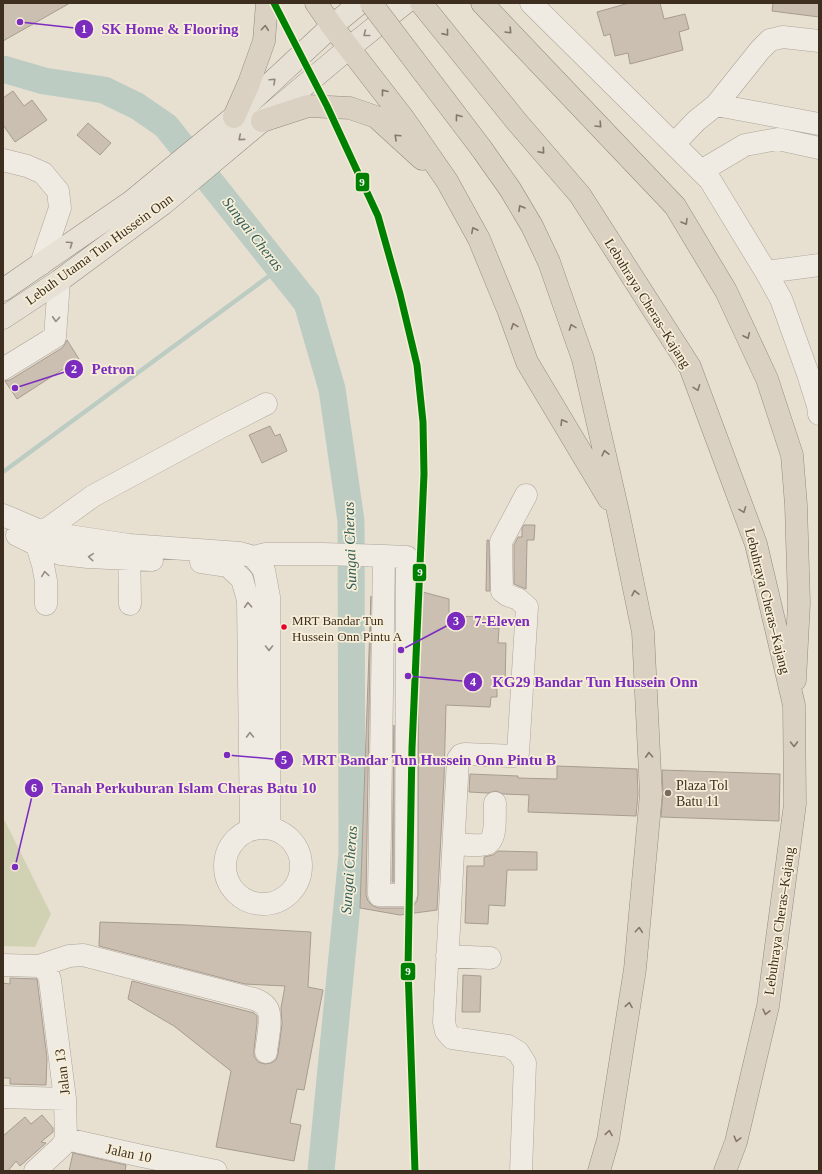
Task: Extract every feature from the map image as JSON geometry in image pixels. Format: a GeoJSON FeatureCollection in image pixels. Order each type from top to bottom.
{"type":"FeatureCollection","features":[{"type":"Feature","properties":{"kind":"highway"},"geometry":{"type":"LineString","coordinates":[[234,117],[249,83],[264,41],[267,3]]}},
{"type":"Feature","properties":{"kind":"highway"},"geometry":{"type":"LineString","coordinates":[[316,3],[332,26],[404,118],[447,181],[479,239],[509,312],[527,362],[619,516]]}},
{"type":"Feature","properties":{"kind":"highway"},"geometry":{"type":"LineString","coordinates":[[371,3],[481,148],[510,189],[532,226],[549,262],[583,359],[619,516],[643,632],[651,794],[635,969],[608,1140],[599,1171]]}},
{"type":"Feature","properties":{"kind":"highway","name":"Lebuhraya Cheras–Kajang"},"geometry":{"type":"LineString","coordinates":[[421,3],[517,122],[580,195],[690,368],[756,544],[794,705],[795,804],[768,1006],[736,1142],[725,1171]]}},
{"type":"Feature","properties":{"kind":"highway"},"geometry":{"type":"LineString","coordinates":[[482,3],[675,206],[726,292],[767,379],[792,455],[796,505],[799,603],[794,705]]}},
{"type":"Feature","properties":{"kind":"highway"},"geometry":{"type":"LineString","coordinates":[[262,121],[308,106],[350,108],[376,118],[410,150],[447,181]]}},
{"type":"Feature","properties":{"kind":"main road","name":"Lebuh Utama Tun Hussein Onn"},"geometry":{"type":"LineString","coordinates":[[5,285],[41,264],[132,201],[234,117],[332,26],[360,3]]}},
{"type":"Feature","properties":{"kind":"main road","name":"Lebuh Utama Tun Hussein Onn"},"geometry":{"type":"LineString","coordinates":[[3,318],[59,281],[163,204],[405,3]]}},
{"type":"Feature","properties":{"kind":"street"},"geometry":{"type":"LineString","coordinates":[[531,3],[710,180],[781,299],[819,409]]}},
{"type":"Feature","properties":{"kind":"street"},"geometry":{"type":"LineString","coordinates":[[674,144],[696,121],[716,105],[760,50],[770,40],[783,37],[819,40]]}},
{"type":"Feature","properties":{"kind":"street"},"geometry":{"type":"LineString","coordinates":[[716,105],[819,124]]}},
{"type":"Feature","properties":{"kind":"street"},"geometry":{"type":"LineString","coordinates":[[702,171],[744,145],[778,139],[819,148]]}},
{"type":"Feature","properties":{"kind":"street"},"geometry":{"type":"LineString","coordinates":[[3,160],[27,166],[43,173],[58,191],[60,208],[41,264]]}},
{"type":"Feature","properties":{"kind":"street"},"geometry":{"type":"LineString","coordinates":[[766,272],[819,265]]}},
{"type":"Feature","properties":{"kind":"street"},"geometry":{"type":"LineString","coordinates":[[3,369],[55,337],[59,281]]}},
{"type":"Feature","properties":{"kind":"street"},"geometry":{"type":"LineString","coordinates":[[40,538],[93,496],[266,404]]}},
{"type":"Feature","properties":{"kind":"street"},"geometry":{"type":"LineString","coordinates":[[521,1171],[525,1063],[518,1052],[508,1046],[452,1038],[446,1031],[444,1022],[458,759],[461,755],[465,754],[513,756],[518,753],[527,606],[518,599],[507,595],[502,591],[500,551],[501,542],[526,495]]}},
{"type":"Feature","properties":{"kind":"street"},"geometry":{"type":"LineString","coordinates":[[3,515],[40,538],[61,554],[88,557],[129,552],[240,553],[254,557],[265,554],[373,555],[407,557],[406,896],[379,896],[373,555]]}},
{"type":"Feature","properties":{"kind":"street"},"geometry":{"type":"LineString","coordinates":[[3,529],[40,538]]}},
{"type":"Feature","properties":{"kind":"street"},"geometry":{"type":"LineString","coordinates":[[40,538],[46,581],[46,604]]}},
{"type":"Feature","properties":{"kind":"street"},"geometry":{"type":"LineString","coordinates":[[129,552],[130,604]]}},
{"type":"Feature","properties":{"kind":"street"},"geometry":{"type":"LineString","coordinates":[[129,552],[228,566],[242,579],[248,600],[260,829],[269,597],[264,570],[254,557]]}},
{"type":"Feature","properties":{"kind":"street"},"geometry":{"type":"LineString","coordinates":[[454,844],[484,845],[490,842],[494,835],[495,802]]}},
{"type":"Feature","properties":{"kind":"street"},"geometry":{"type":"LineString","coordinates":[[3,965],[39,966],[69,956],[83,955],[254,999],[267,1007],[270,1016],[266,1052]]}},
{"type":"Feature","properties":{"kind":"street"},"geometry":{"type":"LineString","coordinates":[[447,956],[490,958]]}},
{"type":"Feature","properties":{"kind":"street","name":"Jalan 13"},"geometry":{"type":"LineString","coordinates":[[39,966],[47,971],[50,980],[65,1099],[66,1139]]}},
{"type":"Feature","properties":{"kind":"street"},"geometry":{"type":"LineString","coordinates":[[3,1097],[65,1099]]}},
{"type":"Feature","properties":{"kind":"street"},"geometry":{"type":"LineString","coordinates":[[34,1171],[62,1146],[66,1139]]}},
{"type":"Feature","properties":{"kind":"street","name":"Jalan 10"},"geometry":{"type":"LineString","coordinates":[[66,1139],[141,1164],[216,1171]]}},
{"type":"Feature","properties":{"kind":"green space"},"geometry":{"type":"Polygon","coordinates":[[[3,821],[5,821],[51,914],[35,947],[3,946],[3,821]]]}},
{"type":"Feature","properties":{"kind":"building"},"geometry":{"type":"Polygon","coordinates":[[[3,3],[70,3],[3,41],[3,3]]]}},
{"type":"Feature","properties":{"kind":"building"},"geometry":{"type":"Polygon","coordinates":[[[629,3],[660,3],[664,19],[685,14],[689,29],[679,32],[683,50],[630,64],[628,53],[615,56],[610,34],[604,36],[597,12],[629,3]]]}},
{"type":"Feature","properties":{"kind":"building"},"geometry":{"type":"Polygon","coordinates":[[[773,3],[819,3],[819,17],[772,11],[773,3]]]}},
{"type":"Feature","properties":{"kind":"building"},"geometry":{"type":"Polygon","coordinates":[[[13,91],[24,106],[32,100],[47,120],[15,142],[3,125],[3,98],[13,91]]]}},
{"type":"Feature","properties":{"kind":"building"},"geometry":{"type":"Polygon","coordinates":[[[88,123],[111,143],[100,155],[77,135],[88,123]]]}},
{"type":"Feature","properties":{"kind":"building"},"geometry":{"type":"Polygon","coordinates":[[[67,340],[79,359],[17,399],[5,381],[10,380],[62,348],[67,340]]]}},
{"type":"Feature","properties":{"kind":"building"},"geometry":{"type":"Polygon","coordinates":[[[270,426],[275,436],[280,434],[287,451],[262,463],[249,435],[270,426]]]}},
{"type":"Feature","properties":{"kind":"building"},"geometry":{"type":"Polygon","coordinates":[[[524,525],[535,525],[534,540],[527,540],[526,589],[514,584],[514,545],[518,537],[522,537],[522,528],[524,525]]]}},
{"type":"Feature","properties":{"kind":"building"},"geometry":{"type":"Polygon","coordinates":[[[487,540],[489,540],[490,591],[486,591],[487,540]]]}},
{"type":"Feature","properties":{"kind":"building"},"geometry":{"type":"Polygon","coordinates":[[[419,591],[449,599],[449,616],[493,617],[493,628],[499,628],[498,643],[506,643],[505,684],[497,684],[497,697],[491,697],[490,707],[446,705],[444,779],[437,910],[400,915],[360,908],[371,596],[366,895],[368,901],[373,906],[379,908],[406,908],[413,906],[417,901],[418,895],[419,591]]]}},
{"type":"Feature","properties":{"kind":"building"},"geometry":{"type":"Polygon","coordinates":[[[394,725],[394,882],[392,882],[394,725]]]}},
{"type":"Feature","properties":{"kind":"building"},"geometry":{"type":"Polygon","coordinates":[[[557,766],[637,769],[638,794],[636,816],[528,812],[529,795],[503,794],[496,791],[488,793],[469,792],[470,774],[518,776],[518,778],[557,779],[557,766]]]}},
{"type":"Feature","properties":{"kind":"building"},"geometry":{"type":"Polygon","coordinates":[[[662,770],[780,774],[779,821],[661,817],[663,793],[662,770]]]}},
{"type":"Feature","properties":{"kind":"building"},"geometry":{"type":"Polygon","coordinates":[[[498,851],[537,852],[537,870],[507,870],[505,906],[489,905],[488,924],[465,923],[467,866],[484,866],[484,857],[493,855],[498,851]]]}},
{"type":"Feature","properties":{"kind":"building"},"geometry":{"type":"Polygon","coordinates":[[[100,922],[311,932],[308,987],[323,990],[304,1090],[297,1089],[290,1123],[301,1125],[294,1161],[216,1147],[231,1071],[174,1026],[128,999],[132,981],[254,1013],[257,1016],[257,1023],[254,1056],[258,1062],[265,1064],[276,1060],[278,1054],[282,1024],[281,1008],[285,986],[245,984],[99,946],[100,922]]]}},
{"type":"Feature","properties":{"kind":"building"},"geometry":{"type":"Polygon","coordinates":[[[463,975],[481,976],[480,1012],[462,1012],[463,975]]]}},
{"type":"Feature","properties":{"kind":"building"},"geometry":{"type":"Polygon","coordinates":[[[10,978],[37,979],[47,1058],[46,1085],[10,1084],[10,1078],[3,1078],[3,983],[10,984],[10,978]]]}},
{"type":"Feature","properties":{"kind":"building"},"geometry":{"type":"Polygon","coordinates":[[[42,1115],[53,1128],[53,1132],[41,1142],[46,1143],[20,1166],[16,1161],[8,1171],[3,1171],[3,1136],[25,1117],[31,1124],[42,1115]]]}},
{"type":"Feature","properties":{"kind":"building"},"geometry":{"type":"Polygon","coordinates":[[[73,1153],[126,1165],[125,1171],[69,1171],[73,1153]]]}},
{"type":"Feature","properties":{"kind":"waterway","name":"Sungai Cheras"},"geometry":{"type":"LineString","coordinates":[[3,69],[44,81],[104,90],[137,106],[166,126],[307,303],[332,389],[351,521],[352,854],[321,1171]]}},
{"type":"Feature","properties":{"kind":"waterway"},"geometry":{"type":"LineString","coordinates":[[3,472],[280,268]]}},
{"type":"Feature","properties":{"kind":"transit line","name":"9"},"geometry":{"type":"LineString","coordinates":[[274,3],[327,106],[378,216],[400,294],[417,365],[423,422],[424,474],[412,748],[408,968],[415,1171]]}},
{"type":"Feature","properties":{"kind":"place","name":"SK Home & Flooring"},"geometry":{"type":"Point","coordinates":[20,22]}},
{"type":"Feature","properties":{"kind":"place","name":"Petron"},"geometry":{"type":"Point","coordinates":[15,388]}},
{"type":"Feature","properties":{"kind":"place","name":"MRT Bandar Tun Hussein Onn Pintu A"},"geometry":{"type":"Point","coordinates":[284,627]}},
{"type":"Feature","properties":{"kind":"place","name":"7-Eleven"},"geometry":{"type":"Point","coordinates":[401,650]}},
{"type":"Feature","properties":{"kind":"place","name":"KG29 Bandar Tun Hussein Onn"},"geometry":{"type":"Point","coordinates":[408,676]}},
{"type":"Feature","properties":{"kind":"place","name":"MRT Bandar Tun Hussein Onn Pintu B"},"geometry":{"type":"Point","coordinates":[227,755]}},
{"type":"Feature","properties":{"kind":"place","name":"Plaza Tol Batu 11"},"geometry":{"type":"Point","coordinates":[668,793]}},
{"type":"Feature","properties":{"kind":"place","name":"Tanah Perkuburan Islam Cheras Batu 10"},"geometry":{"type":"Point","coordinates":[15,867]}}]}
